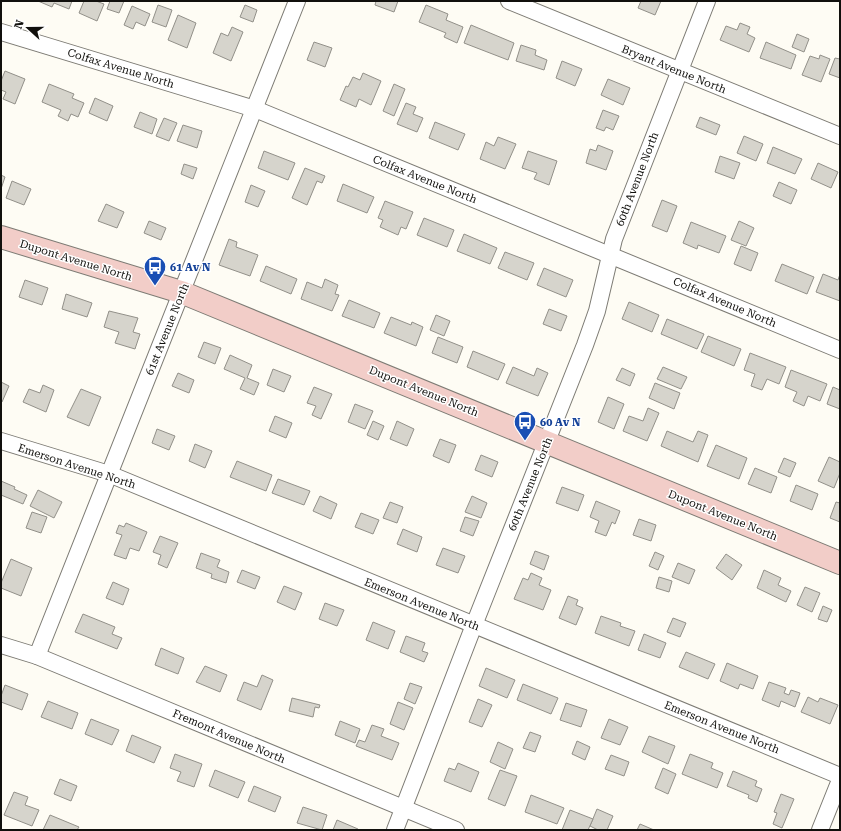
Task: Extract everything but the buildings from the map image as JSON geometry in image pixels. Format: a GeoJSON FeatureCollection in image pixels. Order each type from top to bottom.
{"type":"FeatureCollection","features":[{"type":"Feature","properties":{"kind":"street","name":"61st Avenue North"},"geometry":{"type":"LineString","coordinates":[[37,656],[297,1]]}},
{"type":"Feature","properties":{"kind":"street","name":"Bryant Avenue North"},"geometry":{"type":"LineString","coordinates":[[509,1],[840,136]]}},
{"type":"Feature","properties":{"kind":"street","name":"60th Avenue North"},"geometry":{"type":"LineString","coordinates":[[395,830],[474,625],[585,345],[597,311],[609,254],[616,232],[707,1]]}},
{"type":"Feature","properties":{"kind":"street","name":"Colfax Avenue North"},"geometry":{"type":"LineString","coordinates":[[1,32],[254,109],[840,350]]}},
{"type":"Feature","properties":{"kind":"street","name":"Dupont Avenue North"},"geometry":{"type":"LineString","coordinates":[[1,237],[182,292],[840,563]]}},
{"type":"Feature","properties":{"kind":"street","name":"Emerson Avenue North"},"geometry":{"type":"LineString","coordinates":[[1,441],[109,474],[840,776]]}},
{"type":"Feature","properties":{"kind":"street","name":"Fremont Avenue North"},"geometry":{"type":"LineString","coordinates":[[1,645],[37,656],[456,830]]}},
{"type":"Feature","properties":{"kind":"street"},"geometry":{"type":"LineString","coordinates":[[820,830],[840,780]]}},
{"type":"Feature","properties":{"kind":"place","name":"61 Av N"},"geometry":{"type":"Point","coordinates":[155,286]}},
{"type":"Feature","properties":{"kind":"place","name":"60 Av N"},"geometry":{"type":"Point","coordinates":[525,442]}}]}
